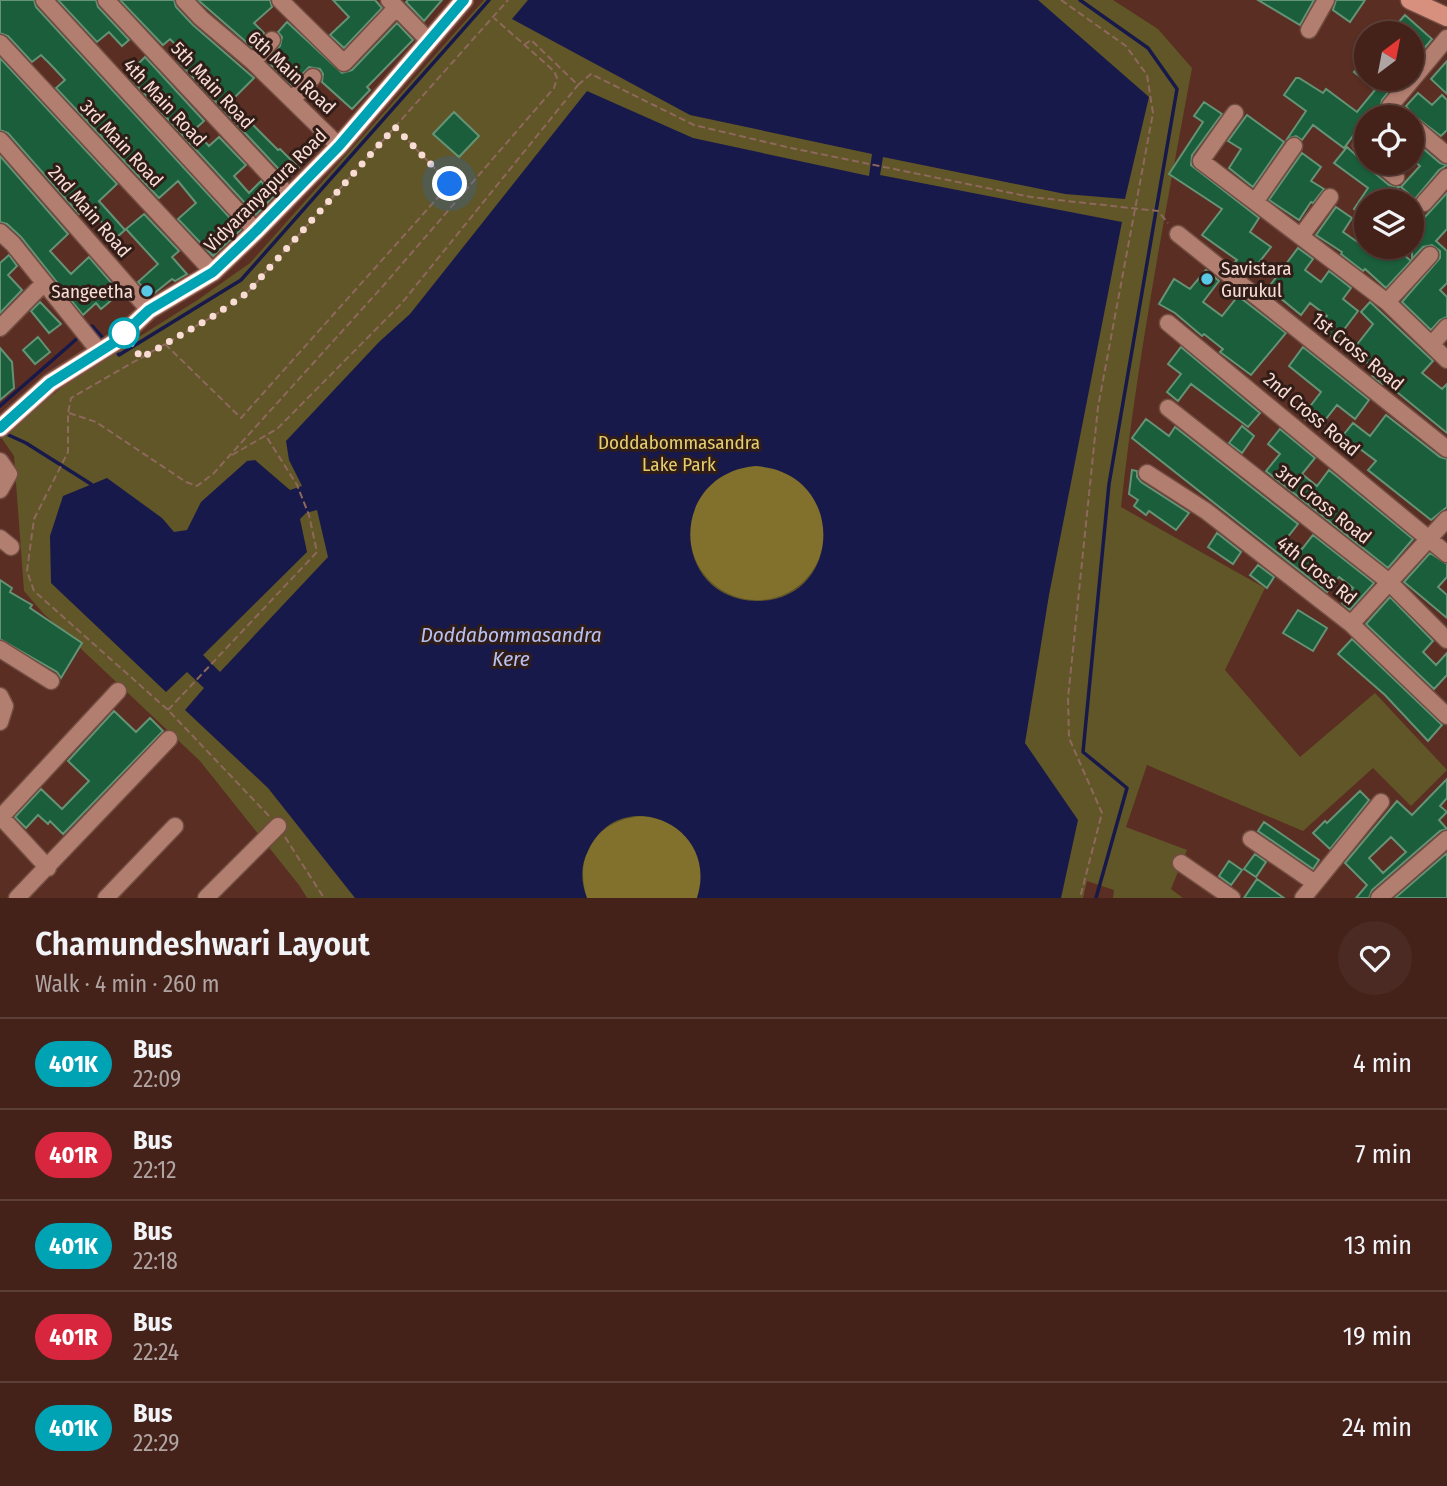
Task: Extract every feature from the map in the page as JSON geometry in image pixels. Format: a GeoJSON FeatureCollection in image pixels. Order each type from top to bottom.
{"type":"FeatureCollection","features":[{"type":"Feature","properties":{"kind":"main road","name":"Vidyaranyapura Road"},"geometry":{"type":"LineString","coordinates":[[3,420],[50,383],[89,339],[115,342],[149,310],[213,272],[339,146],[464,0]]}},
{"type":"Feature","properties":{"kind":"main road"},"geometry":{"type":"LineString","coordinates":[[1410,0],[1447,17]]}},
{"type":"Feature","properties":{"kind":"street","name":"4th Main Road"},"geometry":{"type":"LineString","coordinates":[[44,0],[256,231]]}},
{"type":"Feature","properties":{"kind":"street","name":"5th Main Road"},"geometry":{"type":"LineString","coordinates":[[106,0],[290,197]]}},
{"type":"Feature","properties":{"kind":"street","name":"6th Main Road"},"geometry":{"type":"LineString","coordinates":[[184,0],[253,62],[339,146]]}},
{"type":"Feature","properties":{"kind":"street"},"geometry":{"type":"LineString","coordinates":[[280,0],[344,63],[392,4],[429,41]]}},
{"type":"Feature","properties":{"kind":"street"},"geometry":{"type":"LineString","coordinates":[[1308,30],[1326,0]]}},
{"type":"Feature","properties":{"kind":"street"},"geometry":{"type":"LineString","coordinates":[[1398,105],[1447,38]]}},
{"type":"Feature","properties":{"kind":"street"},"geometry":{"type":"LineString","coordinates":[[253,62],[272,40]]}},
{"type":"Feature","properties":{"kind":"street","name":"3rd Main Road"},"geometry":{"type":"LineString","coordinates":[[0,43],[213,272]]}},
{"type":"Feature","properties":{"kind":"street"},"geometry":{"type":"LineString","coordinates":[[292,100],[313,78]]}},
{"type":"Feature","properties":{"kind":"street"},"geometry":{"type":"LineString","coordinates":[[1235,113],[1201,161],[1387,302],[1447,360]]}},
{"type":"Feature","properties":{"kind":"street"},"geometry":{"type":"LineString","coordinates":[[1424,135],[1447,155]]}},
{"type":"Feature","properties":{"kind":"street","name":"2nd Main Road"},"geometry":{"type":"LineString","coordinates":[[0,140],[149,310]]}},
{"type":"Feature","properties":{"kind":"street"},"geometry":{"type":"LineString","coordinates":[[1255,202],[1294,146]]}},
{"type":"Feature","properties":{"kind":"street"},"geometry":{"type":"LineString","coordinates":[[1424,203],[1447,177]]}},
{"type":"Feature","properties":{"kind":"street"},"geometry":{"type":"LineString","coordinates":[[1301,236],[1330,197]]}},
{"type":"Feature","properties":{"kind":"street"},"geometry":{"type":"LineString","coordinates":[[0,232],[6,250],[44,283],[89,339]]}},
{"type":"Feature","properties":{"kind":"street","name":"1st Cross Road"},"geometry":{"type":"LineString","coordinates":[[1178,234],[1447,449]]}},
{"type":"Feature","properties":{"kind":"street"},"geometry":{"type":"LineString","coordinates":[[1387,302],[1430,255]]}},
{"type":"Feature","properties":{"kind":"street"},"geometry":{"type":"LineString","coordinates":[[0,328],[44,283]]}},
{"type":"Feature","properties":{"kind":"street","name":"2nd Cross Road"},"geometry":{"type":"LineString","coordinates":[[1168,323],[1447,554]]}},
{"type":"Feature","properties":{"kind":"street"},"geometry":{"type":"LineString","coordinates":[[1432,344],[1447,327]]}},
{"type":"Feature","properties":{"kind":"street","name":"3rd Cross Road"},"geometry":{"type":"LineString","coordinates":[[1168,408],[1388,581],[1447,640]]}},
{"type":"Feature","properties":{"kind":"street"},"geometry":{"type":"LineString","coordinates":[[0,461],[9,474],[0,490]]}},
{"type":"Feature","properties":{"kind":"street","name":"4th Cross Rd"},"geometry":{"type":"LineString","coordinates":[[1147,473],[1226,525],[1351,624],[1447,716]]}},
{"type":"Feature","properties":{"kind":"street"},"geometry":{"type":"LineString","coordinates":[[1351,624],[1447,519]]}},
{"type":"Feature","properties":{"kind":"street"},"geometry":{"type":"LineString","coordinates":[[0,649],[51,681]]}},
{"type":"Feature","properties":{"kind":"street"},"geometry":{"type":"LineString","coordinates":[[48,868],[0,817],[118,691]]}},
{"type":"Feature","properties":{"kind":"street"},"geometry":{"type":"LineString","coordinates":[[0,696],[5,706],[0,722]]}},
{"type":"Feature","properties":{"kind":"street"},"geometry":{"type":"LineString","coordinates":[[17,898],[169,739]]}},
{"type":"Feature","properties":{"kind":"street"},"geometry":{"type":"LineString","coordinates":[[1303,898],[1381,802]]}},
{"type":"Feature","properties":{"kind":"street"},"geometry":{"type":"LineString","coordinates":[[106,898],[176,826]]}},
{"type":"Feature","properties":{"kind":"street"},"geometry":{"type":"LineString","coordinates":[[206,898],[278,826]]}},
{"type":"Feature","properties":{"kind":"street"},"geometry":{"type":"LineString","coordinates":[[1251,839],[1315,883]]}},
{"type":"Feature","properties":{"kind":"street"},"geometry":{"type":"LineString","coordinates":[[1379,898],[1447,839]]}},
{"type":"Feature","properties":{"kind":"street"},"geometry":{"type":"LineString","coordinates":[[1181,863],[1232,898]]}},
{"type":"Feature","properties":{"kind":"path"},"geometry":{"type":"LineString","coordinates":[[324,898],[278,826],[168,710],[34,591],[27,571],[34,519],[68,452],[68,413],[71,398],[212,317],[247,293],[508,0]]}},
{"type":"Feature","properties":{"kind":"path"},"geometry":{"type":"LineString","coordinates":[[1061,0],[1126,46],[1147,75],[1153,113],[1098,407],[1068,698],[1069,738],[1102,813],[1080,898]]}},
{"type":"Feature","properties":{"kind":"path"},"geometry":{"type":"LineString","coordinates":[[68,413],[96,422],[186,482],[197,486],[213,474],[383,286],[554,88],[557,78],[554,71],[493,18]]}},
{"type":"Feature","properties":{"kind":"path"},"geometry":{"type":"LineString","coordinates":[[524,45],[531,40],[578,85]]}},
{"type":"Feature","properties":{"kind":"path"},"geometry":{"type":"LineString","coordinates":[[230,456],[277,429],[401,303],[578,85],[591,74],[694,125],[791,148],[1031,197],[1157,211],[1178,234]]}},
{"type":"Feature","properties":{"kind":"path"},"geometry":{"type":"LineString","coordinates":[[395,127],[462,195]]}},
{"type":"Feature","properties":{"kind":"path"},"geometry":{"type":"LineString","coordinates":[[165,344],[241,418],[450,184]]}},
{"type":"Feature","properties":{"kind":"path"},"geometry":{"type":"LineString","coordinates":[[168,710],[317,552],[309,515],[297,485],[265,436]]}},
{"type":"Feature","properties":{"kind":"green space","name":"Doddabommasandra Kere"},"geometry":{"type":"Polygon","coordinates":[[[484,0],[1113,0],[1158,29],[1192,68],[1143,342],[1121,507],[1265,588],[1225,670],[1300,757],[1375,693],[1447,770],[1411,806],[1373,768],[1303,831],[1147,765],[1126,827],[1187,850],[1171,889],[1183,898],[1113,898],[1114,890],[1087,881],[1083,898],[307,898],[200,761],[43,613],[24,591],[14,456],[0,436],[77,376],[199,299],[250,263],[484,0]]]}},
{"type":"Feature","properties":{"kind":"shaded area"},"geometry":{"type":"Polygon","coordinates":[[[757,466],[783,471],[804,486],[819,507],[824,533],[819,559],[804,580],[783,595],[757,600],[731,595],[710,580],[695,559],[690,533],[695,507],[710,486],[731,471],[757,466]]]}},
{"type":"Feature","properties":{"kind":"shaded area"},"geometry":{"type":"Polygon","coordinates":[[[643,816],[672,825],[691,843],[700,868],[697,898],[587,898],[583,867],[593,842],[613,824],[643,816]]]}},
{"type":"Feature","properties":{"kind":"water","name":"Doddabommasandra Kere"},"geometry":{"type":"Polygon","coordinates":[[[528,0],[1038,0],[1149,97],[1125,199],[1065,194],[883,157],[880,175],[1122,222],[1049,595],[1025,743],[1078,820],[1061,898],[697,898],[700,872],[694,850],[681,832],[663,821],[642,816],[621,819],[603,830],[588,851],[582,874],[587,898],[355,898],[268,788],[185,710],[204,688],[187,672],[166,692],[51,583],[50,536],[63,496],[107,478],[162,518],[174,532],[187,530],[201,502],[247,461],[255,460],[290,490],[302,486],[289,460],[286,441],[379,342],[410,314],[587,91],[693,138],[869,176],[872,154],[690,115],[512,19],[528,0]],[[755,466],[726,474],[706,491],[694,512],[690,536],[695,560],[707,580],[728,595],[756,601],[785,596],[806,581],[819,560],[823,536],[819,511],[807,489],[785,473],[755,466]],[[317,510],[306,513],[300,519],[307,552],[203,655],[220,672],[328,557],[317,510]]]}},
{"type":"Feature","properties":{"kind":"building"},"geometry":{"type":"Polygon","coordinates":[[[0,0],[34,0],[36,7],[241,230],[213,256],[178,219],[196,203],[178,181],[159,198],[56,88],[65,80],[51,65],[41,55],[32,62],[8,36],[0,33],[0,0]]]}},
{"type":"Feature","properties":{"kind":"building"},"geometry":{"type":"Polygon","coordinates":[[[58,0],[96,0],[98,7],[129,40],[122,46],[109,32],[97,42],[58,0]]]}},
{"type":"Feature","properties":{"kind":"building"},"geometry":{"type":"Polygon","coordinates":[[[120,0],[174,0],[176,7],[193,25],[254,78],[230,102],[299,168],[288,179],[177,60],[184,53],[170,39],[163,45],[120,0]]]}},
{"type":"Feature","properties":{"kind":"building"},"geometry":{"type":"Polygon","coordinates":[[[198,0],[270,0],[272,7],[254,23],[264,33],[252,47],[198,0]]]}},
{"type":"Feature","properties":{"kind":"building"},"geometry":{"type":"Polygon","coordinates":[[[333,0],[375,0],[382,8],[344,48],[330,35],[349,17],[333,0]]]}},
{"type":"Feature","properties":{"kind":"building"},"geometry":{"type":"Polygon","coordinates":[[[442,0],[424,21],[406,2],[442,0]]]}},
{"type":"Feature","properties":{"kind":"building"},"geometry":{"type":"Polygon","coordinates":[[[1258,0],[1314,0],[1300,25],[1258,0]]]}},
{"type":"Feature","properties":{"kind":"building"},"geometry":{"type":"Polygon","coordinates":[[[1336,0],[1365,0],[1350,22],[1333,10],[1336,0]]]}},
{"type":"Feature","properties":{"kind":"building"},"geometry":{"type":"Polygon","coordinates":[[[1405,15],[1412,21],[1400,21],[1405,15]]]}},
{"type":"Feature","properties":{"kind":"building"},"geometry":{"type":"Polygon","coordinates":[[[287,22],[342,73],[352,70],[397,23],[413,40],[367,87],[370,90],[352,109],[322,82],[323,74],[320,69],[309,67],[292,85],[267,61],[280,46],[282,37],[278,32],[287,22]]]}},
{"type":"Feature","properties":{"kind":"building"},"geometry":{"type":"Polygon","coordinates":[[[1424,32],[1432,39],[1424,49],[1424,32]]]}},
{"type":"Feature","properties":{"kind":"building"},"geometry":{"type":"Polygon","coordinates":[[[145,57],[204,121],[194,130],[209,146],[219,137],[246,165],[234,176],[249,193],[261,181],[274,196],[256,215],[131,79],[141,70],[137,65],[145,57]]]}},
{"type":"Feature","properties":{"kind":"building"},"geometry":{"type":"Polygon","coordinates":[[[0,58],[117,184],[99,201],[125,230],[116,238],[98,218],[92,223],[82,212],[79,214],[8,133],[0,130],[0,58]]]}},
{"type":"Feature","properties":{"kind":"building"},"geometry":{"type":"Polygon","coordinates":[[[1447,61],[1447,94],[1431,79],[1447,61]]]}},
{"type":"Feature","properties":{"kind":"building"},"geometry":{"type":"Polygon","coordinates":[[[1296,78],[1323,93],[1326,89],[1354,110],[1354,135],[1344,148],[1313,125],[1302,140],[1296,136],[1287,139],[1306,111],[1284,95],[1296,78]]]}},
{"type":"Feature","properties":{"kind":"building"},"geometry":{"type":"Polygon","coordinates":[[[1374,91],[1389,91],[1381,105],[1363,105],[1374,91]]]}},
{"type":"Feature","properties":{"kind":"building"},"geometry":{"type":"Polygon","coordinates":[[[1418,93],[1432,105],[1442,95],[1447,100],[1447,130],[1441,136],[1424,123],[1424,105],[1407,105],[1418,93]]]}},
{"type":"Feature","properties":{"kind":"building"},"geometry":{"type":"Polygon","coordinates":[[[1204,102],[1222,114],[1192,155],[1191,165],[1259,218],[1250,232],[1271,247],[1250,274],[1235,262],[1237,260],[1202,235],[1222,209],[1169,174],[1203,122],[1194,116],[1204,102]]]}},
{"type":"Feature","properties":{"kind":"building"},"geometry":{"type":"Polygon","coordinates":[[[454,112],[479,136],[459,157],[433,134],[454,112]]]}},
{"type":"Feature","properties":{"kind":"building"},"geometry":{"type":"Polygon","coordinates":[[[1247,115],[1284,142],[1253,187],[1229,168],[1241,149],[1228,141],[1247,115]]]}},
{"type":"Feature","properties":{"kind":"building"},"geometry":{"type":"Polygon","coordinates":[[[1347,147],[1354,153],[1354,175],[1377,175],[1389,185],[1399,187],[1367,189],[1334,163],[1347,147]]]}},
{"type":"Feature","properties":{"kind":"building"},"geometry":{"type":"Polygon","coordinates":[[[1424,149],[1440,163],[1447,165],[1439,170],[1423,189],[1401,187],[1412,175],[1424,175],[1424,149]]]}},
{"type":"Feature","properties":{"kind":"building"},"geometry":{"type":"Polygon","coordinates":[[[1302,153],[1321,167],[1311,181],[1324,189],[1299,220],[1269,200],[1302,153]]]}},
{"type":"Feature","properties":{"kind":"building"},"geometry":{"type":"Polygon","coordinates":[[[0,156],[68,234],[50,251],[71,274],[89,257],[120,293],[101,309],[96,303],[83,315],[21,237],[7,224],[0,222],[0,156]]]}},
{"type":"Feature","properties":{"kind":"building"},"geometry":{"type":"Polygon","coordinates":[[[1447,193],[1447,229],[1436,241],[1447,251],[1447,283],[1440,290],[1447,297],[1447,317],[1431,330],[1402,302],[1440,258],[1440,251],[1432,245],[1424,247],[1424,218],[1447,193]]]}},
{"type":"Feature","properties":{"kind":"building"},"geometry":{"type":"Polygon","coordinates":[[[1336,207],[1352,218],[1343,232],[1354,240],[1354,259],[1411,261],[1386,288],[1365,269],[1363,271],[1341,254],[1342,252],[1316,235],[1336,207]]]}},
{"type":"Feature","properties":{"kind":"building"},"geometry":{"type":"Polygon","coordinates":[[[144,214],[179,251],[172,257],[187,274],[175,281],[172,279],[151,296],[138,282],[158,264],[126,229],[144,214]]]}},
{"type":"Feature","properties":{"kind":"building"},"geometry":{"type":"Polygon","coordinates":[[[1298,248],[1313,259],[1305,270],[1321,282],[1329,271],[1351,288],[1343,299],[1358,311],[1336,340],[1318,327],[1327,316],[1310,303],[1301,315],[1268,288],[1298,248]]]}},
{"type":"Feature","properties":{"kind":"building"},"geometry":{"type":"Polygon","coordinates":[[[9,255],[17,266],[8,275],[22,290],[0,313],[0,263],[9,255]]]}},
{"type":"Feature","properties":{"kind":"building"},"geometry":{"type":"Polygon","coordinates":[[[1206,270],[1219,281],[1203,302],[1222,316],[1238,296],[1286,333],[1251,375],[1220,352],[1223,349],[1204,334],[1202,336],[1175,313],[1159,304],[1174,279],[1190,289],[1206,270]]]}},
{"type":"Feature","properties":{"kind":"building"},"geometry":{"type":"Polygon","coordinates":[[[40,302],[61,324],[49,333],[31,311],[40,302]]]}},
{"type":"Feature","properties":{"kind":"building"},"geometry":{"type":"Polygon","coordinates":[[[1370,302],[1433,361],[1422,373],[1442,389],[1447,384],[1447,433],[1386,383],[1382,384],[1372,376],[1376,370],[1352,351],[1373,324],[1361,312],[1370,302]]]}},
{"type":"Feature","properties":{"kind":"building"},"geometry":{"type":"Polygon","coordinates":[[[38,337],[50,352],[35,364],[23,350],[38,337]]]}},
{"type":"Feature","properties":{"kind":"building"},"geometry":{"type":"Polygon","coordinates":[[[1181,347],[1260,413],[1248,427],[1191,384],[1178,401],[1167,392],[1181,374],[1168,364],[1181,347]]]}},
{"type":"Feature","properties":{"kind":"building"},"geometry":{"type":"Polygon","coordinates":[[[1303,347],[1369,400],[1355,419],[1337,405],[1318,429],[1302,417],[1321,392],[1289,366],[1303,347]]]}},
{"type":"Feature","properties":{"kind":"building"},"geometry":{"type":"Polygon","coordinates":[[[0,348],[12,362],[14,388],[0,400],[0,348]]]}},
{"type":"Feature","properties":{"kind":"building"},"geometry":{"type":"Polygon","coordinates":[[[1386,415],[1440,457],[1447,459],[1447,507],[1431,520],[1368,470],[1376,461],[1356,446],[1351,453],[1337,443],[1353,423],[1370,436],[1386,415]]]}},
{"type":"Feature","properties":{"kind":"building"},"geometry":{"type":"Polygon","coordinates":[[[1146,419],[1169,436],[1175,427],[1298,524],[1287,538],[1302,549],[1313,535],[1374,583],[1350,610],[1342,603],[1353,588],[1339,577],[1327,592],[1132,438],[1146,419]]]}},
{"type":"Feature","properties":{"kind":"building"},"geometry":{"type":"Polygon","coordinates":[[[1242,426],[1254,436],[1242,453],[1229,443],[1242,426]]]}},
{"type":"Feature","properties":{"kind":"building"},"geometry":{"type":"Polygon","coordinates":[[[1280,429],[1315,458],[1302,474],[1317,486],[1329,470],[1413,539],[1388,568],[1266,471],[1280,454],[1268,444],[1280,429]]]}},
{"type":"Feature","properties":{"kind":"building"},"geometry":{"type":"Polygon","coordinates":[[[1132,470],[1137,471],[1141,482],[1189,513],[1176,530],[1149,511],[1146,515],[1134,506],[1138,500],[1129,494],[1132,470]]]}},
{"type":"Feature","properties":{"kind":"building"},"geometry":{"type":"Polygon","coordinates":[[[1217,533],[1241,552],[1233,564],[1208,547],[1217,533]]]}},
{"type":"Feature","properties":{"kind":"building"},"geometry":{"type":"Polygon","coordinates":[[[1430,553],[1447,564],[1447,577],[1438,587],[1447,595],[1447,618],[1404,582],[1430,553]]]}},
{"type":"Feature","properties":{"kind":"building"},"geometry":{"type":"Polygon","coordinates":[[[1258,565],[1274,577],[1267,588],[1250,575],[1258,565]]]}},
{"type":"Feature","properties":{"kind":"building"},"geometry":{"type":"Polygon","coordinates":[[[0,580],[12,588],[10,592],[32,605],[30,608],[82,643],[61,678],[57,672],[0,639],[0,580]]]}},
{"type":"Feature","properties":{"kind":"building"},"geometry":{"type":"Polygon","coordinates":[[[1390,597],[1433,641],[1423,652],[1436,665],[1447,653],[1447,675],[1434,689],[1366,624],[1390,597]]]}},
{"type":"Feature","properties":{"kind":"building"},"geometry":{"type":"Polygon","coordinates":[[[1298,610],[1327,628],[1313,651],[1283,633],[1298,610]]]}},
{"type":"Feature","properties":{"kind":"building"},"geometry":{"type":"Polygon","coordinates":[[[1352,639],[1442,725],[1428,741],[1385,695],[1338,654],[1352,639]]]}},
{"type":"Feature","properties":{"kind":"building"},"geometry":{"type":"Polygon","coordinates":[[[114,711],[136,732],[150,718],[163,731],[63,834],[50,821],[48,824],[38,815],[26,828],[15,817],[41,789],[62,809],[89,781],[68,761],[114,711]]]}},
{"type":"Feature","properties":{"kind":"building"},"geometry":{"type":"Polygon","coordinates":[[[1447,779],[1447,798],[1440,806],[1447,812],[1439,820],[1447,829],[1440,831],[1372,890],[1369,898],[1356,898],[1367,885],[1345,863],[1397,801],[1412,815],[1447,779]],[[1391,837],[1369,858],[1383,873],[1406,852],[1391,837]]]}},
{"type":"Feature","properties":{"kind":"building"},"geometry":{"type":"Polygon","coordinates":[[[1360,791],[1369,800],[1330,849],[1313,833],[1360,791]]]}},
{"type":"Feature","properties":{"kind":"building"},"geometry":{"type":"Polygon","coordinates":[[[1264,822],[1319,860],[1313,869],[1258,831],[1264,822]]]}},
{"type":"Feature","properties":{"kind":"building"},"geometry":{"type":"Polygon","coordinates":[[[1447,853],[1447,898],[1395,898],[1447,853]]]}},
{"type":"Feature","properties":{"kind":"building"},"geometry":{"type":"Polygon","coordinates":[[[1255,854],[1266,862],[1256,877],[1244,869],[1255,854]]]}},
{"type":"Feature","properties":{"kind":"building"},"geometry":{"type":"Polygon","coordinates":[[[1229,861],[1242,870],[1231,885],[1219,876],[1229,861]]]}},
{"type":"Feature","properties":{"kind":"building"},"geometry":{"type":"Polygon","coordinates":[[[1257,879],[1284,898],[1244,898],[1257,879]]]}},
{"type":"Feature","properties":{"kind":"waterway"},"geometry":{"type":"LineString","coordinates":[[117,352],[119,355],[241,280],[489,0]]}},
{"type":"Feature","properties":{"kind":"waterway"},"geometry":{"type":"LineString","coordinates":[[1080,0],[1148,48],[1177,89],[1109,484],[1083,752],[1127,788],[1096,898]]}},
{"type":"Feature","properties":{"kind":"waterway"},"geometry":{"type":"LineString","coordinates":[[88,329],[92,326],[102,337]]}},
{"type":"Feature","properties":{"kind":"waterway"},"geometry":{"type":"LineString","coordinates":[[0,406],[80,336]]}},
{"type":"Feature","properties":{"kind":"waterway"},"geometry":{"type":"LineString","coordinates":[[2,432],[26,443],[91,484],[93,488]]}},
{"type":"Feature","properties":{"kind":"bus line","name":"401K"},"geometry":{"type":"LineString","coordinates":[[0,428],[50,383],[115,342],[149,310],[213,272],[339,146],[464,0]]}},
{"type":"Feature","properties":{"kind":"place","name":"Savistara Gurukul"},"geometry":{"type":"Point","coordinates":[1207,279]}},
{"type":"Feature","properties":{"kind":"place","name":"Sangeetha"},"geometry":{"type":"Point","coordinates":[147,291]}},
{"type":"Feature","properties":{"kind":"route"},"geometry":{"type":"LineString","coordinates":[[124,333],[141,358],[212,317],[247,293],[395,127],[450,184]]}},
{"type":"Feature","properties":{"kind":"park label","name":"Doddabommasandra Lake Park"},"geometry":{"type":"Point","coordinates":[679,453]}}]}
